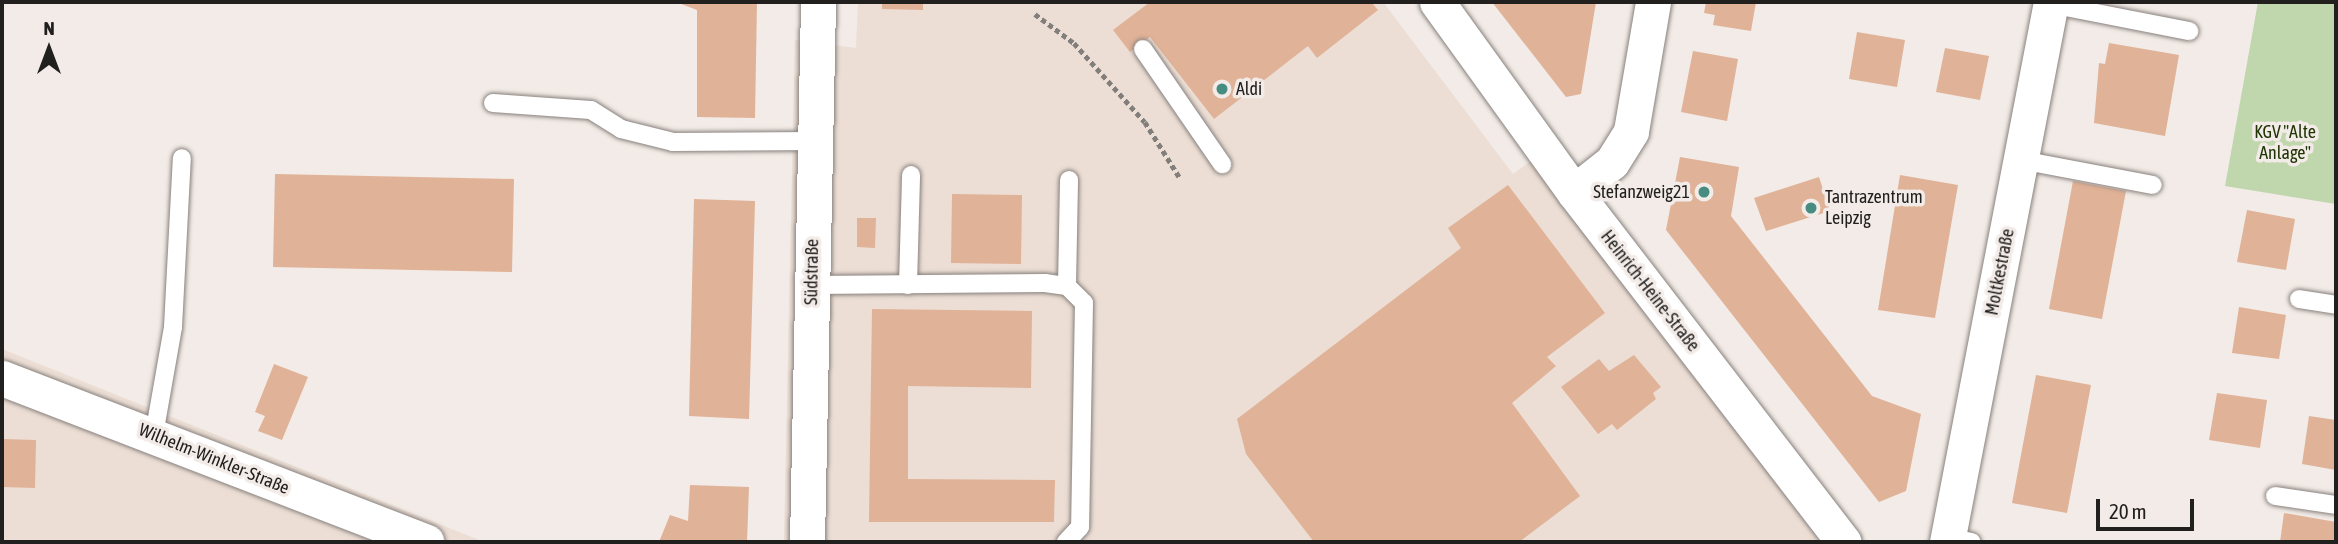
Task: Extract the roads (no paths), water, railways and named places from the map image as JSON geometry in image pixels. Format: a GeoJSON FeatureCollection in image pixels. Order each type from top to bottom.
{"type":"FeatureCollection","features":[{"type":"Feature","properties":{"kind":"street","name":"Südstraße"},"geometry":{"type":"LineString","coordinates":[[807,542],[818,2]]}},
{"type":"Feature","properties":{"kind":"street","name":"Heinrich-Heine-Straße"},"geometry":{"type":"LineString","coordinates":[[1437,2],[1574,192],[1844,542]]}},
{"type":"Feature","properties":{"kind":"street"},"geometry":{"type":"LineString","coordinates":[[1574,192],[1612,162],[1631,131],[1653,2]]}},
{"type":"Feature","properties":{"kind":"street","name":"Moltkestraße"},"geometry":{"type":"LineString","coordinates":[[1956,541],[2050,3]]}},
{"type":"Feature","properties":{"kind":"street","name":"Wilhelm-Winkler-Straße"},"geometry":{"type":"LineString","coordinates":[[2,378],[426,542]]}},
{"type":"Feature","properties":{"kind":"lane"},"geometry":{"type":"LineString","coordinates":[[2050,3],[2189,31]]}},
{"type":"Feature","properties":{"kind":"lane"},"geometry":{"type":"LineString","coordinates":[[1143,49],[1222,164]]}},
{"type":"Feature","properties":{"kind":"lane"},"geometry":{"type":"LineString","coordinates":[[493,103],[591,110],[621,129],[673,142],[815,141]]}},
{"type":"Feature","properties":{"kind":"lane"},"geometry":{"type":"LineString","coordinates":[[154,435],[173,327],[182,158]]}},
{"type":"Feature","properties":{"kind":"lane"},"geometry":{"type":"LineString","coordinates":[[2021,160],[2153,185]]}},
{"type":"Feature","properties":{"kind":"lane"},"geometry":{"type":"LineString","coordinates":[[908,285],[911,175]]}},
{"type":"Feature","properties":{"kind":"lane"},"geometry":{"type":"LineString","coordinates":[[1067,286],[1069,180]]}},
{"type":"Feature","properties":{"kind":"lane"},"geometry":{"type":"LineString","coordinates":[[812,285],[1067,286],[1084,303],[1080,527],[1066,542]]}},
{"type":"Feature","properties":{"kind":"lane"},"geometry":{"type":"LineString","coordinates":[[2299,299],[2336,305]]}},
{"type":"Feature","properties":{"kind":"lane"},"geometry":{"type":"LineString","coordinates":[[2275,496],[2336,505]]}},
{"type":"Feature","properties":{"kind":"lane"},"geometry":{"type":"LineString","coordinates":[[807,542],[828,542]]}},
{"type":"Feature","properties":{"kind":"place","name":"Aldi"},"geometry":{"type":"Point","coordinates":[1222,89]}},
{"type":"Feature","properties":{"kind":"place","name":"Stefanzweig21"},"geometry":{"type":"Point","coordinates":[1704,192]}},
{"type":"Feature","properties":{"kind":"place","name":"Tantrazentrum Leipzig"},"geometry":{"type":"Point","coordinates":[1811,208]}},
{"type":"Feature","properties":{"kind":"park label","name":"KGV \"Alte Anlage\""},"geometry":{"type":"Point","coordinates":[2285,143]}}]}
